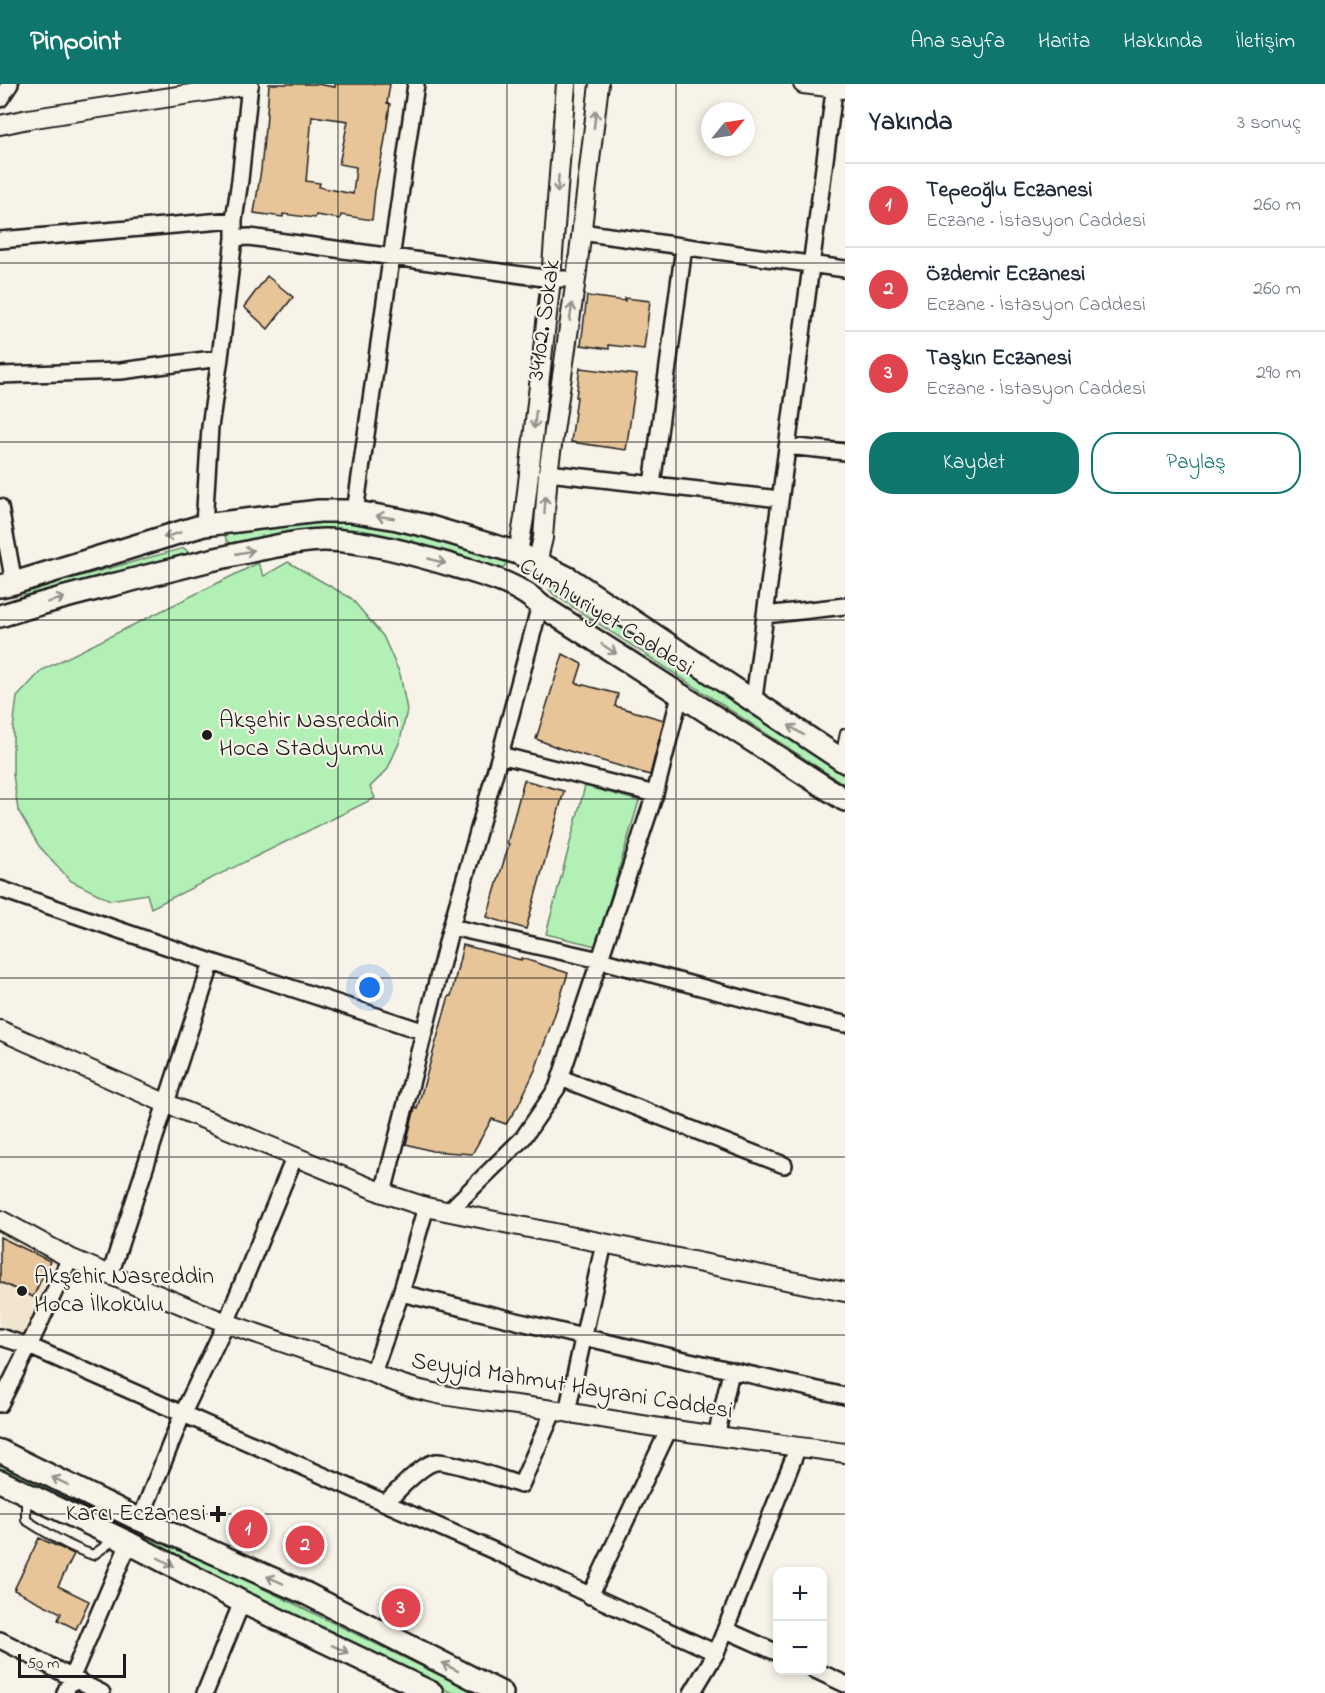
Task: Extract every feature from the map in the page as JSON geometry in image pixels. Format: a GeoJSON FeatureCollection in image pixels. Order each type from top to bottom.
{"type":"FeatureCollection","features":[{"type":"Feature","properties":{"kind":"main road","name":"Cumhuriyet Caddesi"},"geometry":{"type":"LineString","coordinates":[[7,585],[204,525],[319,510],[356,512],[397,519],[428,526],[528,558],[570,579],[842,760]]}},
{"type":"Feature","properties":{"kind":"main road"},"geometry":{"type":"LineString","coordinates":[[204,525],[213,558]]}},
{"type":"Feature","properties":{"kind":"main road","name":"Cumhuriyet Caddesi"},"geometry":{"type":"LineString","coordinates":[[0,615],[213,558],[311,541],[345,542],[432,560],[495,579],[523,592],[845,800]]}},
{"type":"Feature","properties":{"kind":"main road"},"geometry":{"type":"LineString","coordinates":[[523,592],[528,558]]}},
{"type":"Feature","properties":{"kind":"main road"},"geometry":{"type":"LineString","coordinates":[[7,585],[21,609]]}},
{"type":"Feature","properties":{"kind":"main road"},"geometry":{"type":"LineString","coordinates":[[0,1451],[140,1520],[307,1594],[502,1693]]}},
{"type":"Feature","properties":{"kind":"main road"},"geometry":{"type":"LineString","coordinates":[[0,1482],[123,1540],[242,1602],[432,1693]]}},
{"type":"Feature","properties":{"kind":"street"},"geometry":{"type":"LineString","coordinates":[[0,99],[10,84]]}},
{"type":"Feature","properties":{"kind":"street"},"geometry":{"type":"LineString","coordinates":[[356,512],[416,84]]}},
{"type":"Feature","properties":{"kind":"street","name":"34102. Sokak"},"geometry":{"type":"LineString","coordinates":[[528,558],[524,518],[551,279],[566,84]]}},
{"type":"Feature","properties":{"kind":"street","name":"34102. Sokak"},"geometry":{"type":"LineString","coordinates":[[528,558],[543,538],[548,473],[576,279],[599,84]]}},
{"type":"Feature","properties":{"kind":"street"},"geometry":{"type":"LineString","coordinates":[[751,701],[755,690],[811,264],[838,87],[803,84]]}},
{"type":"Feature","properties":{"kind":"street"},"geometry":{"type":"LineString","coordinates":[[0,125],[250,85],[220,358],[210,427],[204,525]]}},
{"type":"Feature","properties":{"kind":"street"},"geometry":{"type":"LineString","coordinates":[[0,240],[234,220]]}},
{"type":"Feature","properties":{"kind":"street"},"geometry":{"type":"LineString","coordinates":[[581,232],[845,269]]}},
{"type":"Feature","properties":{"kind":"street"},"geometry":{"type":"LineString","coordinates":[[234,238],[249,237],[551,279],[576,279]]}},
{"type":"Feature","properties":{"kind":"street"},"geometry":{"type":"LineString","coordinates":[[651,485],[684,247]]}},
{"type":"Feature","properties":{"kind":"street"},"geometry":{"type":"LineString","coordinates":[[0,375],[121,371],[220,358]]}},
{"type":"Feature","properties":{"kind":"street"},"geometry":{"type":"LineString","coordinates":[[788,446],[845,452]]}},
{"type":"Feature","properties":{"kind":"street"},"geometry":{"type":"LineString","coordinates":[[548,473],[780,499]]}},
{"type":"Feature","properties":{"kind":"street"},"geometry":{"type":"LineString","coordinates":[[0,507],[7,585]]}},
{"type":"Feature","properties":{"kind":"street"},"geometry":{"type":"LineString","coordinates":[[383,1193],[451,927],[501,755],[540,605]]}},
{"type":"Feature","properties":{"kind":"street"},"geometry":{"type":"LineString","coordinates":[[765,615],[845,606]]}},
{"type":"Feature","properties":{"kind":"street"},"geometry":{"type":"LineString","coordinates":[[448,1212],[523,1138],[557,1088],[655,794],[680,695]]}},
{"type":"Feature","properties":{"kind":"street"},"geometry":{"type":"LineString","coordinates":[[501,755],[655,794]]}},
{"type":"Feature","properties":{"kind":"street"},"geometry":{"type":"LineString","coordinates":[[0,889],[425,1032]]}},
{"type":"Feature","properties":{"kind":"street"},"geometry":{"type":"LineString","coordinates":[[451,927],[600,960],[845,1024]]}},
{"type":"Feature","properties":{"kind":"street"},"geometry":{"type":"LineString","coordinates":[[110,1275],[212,962]]}},
{"type":"Feature","properties":{"kind":"street"},"geometry":{"type":"LineString","coordinates":[[0,1030],[383,1193],[426,1207],[845,1292]]}},
{"type":"Feature","properties":{"kind":"street"},"geometry":{"type":"LineString","coordinates":[[561,1078],[784,1165]]}},
{"type":"Feature","properties":{"kind":"street"},"geometry":{"type":"LineString","coordinates":[[140,1520],[183,1413],[226,1323],[295,1156]]}},
{"type":"Feature","properties":{"kind":"street"},"geometry":{"type":"LineString","coordinates":[[373,1373],[401,1293],[426,1207]]}},
{"type":"Feature","properties":{"kind":"street","name":"Seyyid Mahmut Hayrani Caddesi"},"geometry":{"type":"LineString","coordinates":[[0,1220],[70,1258],[226,1323],[423,1391],[845,1454]]}},
{"type":"Feature","properties":{"kind":"street"},"geometry":{"type":"LineString","coordinates":[[385,1503],[419,1471],[435,1462],[448,1463],[521,1485],[560,1411],[583,1337],[604,1244]]}},
{"type":"Feature","properties":{"kind":"street"},"geometry":{"type":"LineString","coordinates":[[0,1404],[70,1258]]}},
{"type":"Feature","properties":{"kind":"street"},"geometry":{"type":"LineString","coordinates":[[401,1293],[731,1372],[845,1396]]}},
{"type":"Feature","properties":{"kind":"street"},"geometry":{"type":"LineString","coordinates":[[0,1337],[29,1346],[183,1413],[716,1653]]}},
{"type":"Feature","properties":{"kind":"street"},"geometry":{"type":"LineString","coordinates":[[716,1436],[731,1372]]}},
{"type":"Feature","properties":{"kind":"street"},"geometry":{"type":"LineString","coordinates":[[590,1596],[669,1429]]}},
{"type":"Feature","properties":{"kind":"street"},"geometry":{"type":"LineString","coordinates":[[692,1693],[716,1653],[726,1630],[798,1447]]}},
{"type":"Feature","properties":{"kind":"street"},"geometry":{"type":"LineString","coordinates":[[65,1693],[123,1540]]}},
{"type":"Feature","properties":{"kind":"street"},"geometry":{"type":"LineString","coordinates":[[205,1693],[242,1602]]}},
{"type":"Feature","properties":{"kind":"street"},"geometry":{"type":"LineString","coordinates":[[726,1630],[773,1651]]}},
{"type":"Feature","properties":{"kind":"street"},"geometry":{"type":"LineString","coordinates":[[0,1640],[102,1693]]}},
{"type":"Feature","properties":{"kind":"street"},"geometry":{"type":"LineString","coordinates":[[824,1675],[845,1684]]}},
{"type":"Feature","properties":{"kind":"lane"},"geometry":{"type":"LineString","coordinates":[[842,760],[845,733]]}},
{"type":"Feature","properties":{"kind":"shaded area","name":"Akşehir Nasreddin Hoca İlkokulu"},"geometry":{"type":"Polygon","coordinates":[[[0,1228],[56,1257],[26,1339],[0,1325],[0,1228]]]}},
{"type":"Feature","properties":{"kind":"green space"},"geometry":{"type":"Polygon","coordinates":[[[327,518],[372,525],[439,540],[504,559],[506,565],[502,568],[413,543],[344,529],[301,530],[230,543],[225,536],[295,521],[327,518]]]}},
{"type":"Feature","properties":{"kind":"green space"},"geometry":{"type":"Polygon","coordinates":[[[184,548],[189,555],[27,598],[24,593],[26,591],[184,548]]]}},
{"type":"Feature","properties":{"kind":"green space","name":"Akşehir Nasreddin Hoca Stadyumu"},"geometry":{"type":"Polygon","coordinates":[[[288,562],[351,598],[383,636],[400,674],[407,710],[400,741],[387,770],[370,787],[375,798],[151,908],[147,894],[110,900],[71,881],[39,846],[18,810],[13,774],[13,729],[17,697],[42,670],[258,563],[264,576],[288,562]]]}},
{"type":"Feature","properties":{"kind":"green space"},"geometry":{"type":"Polygon","coordinates":[[[552,585],[556,585],[845,774],[845,785],[553,594],[549,589],[552,585]]]}},
{"type":"Feature","properties":{"kind":"green space"},"geometry":{"type":"Polygon","coordinates":[[[585,786],[639,801],[596,946],[546,934],[585,786]]]}},
{"type":"Feature","properties":{"kind":"green space"},"geometry":{"type":"Polygon","coordinates":[[[0,1458],[122,1517],[117,1525],[0,1469],[0,1458]]]}},
{"type":"Feature","properties":{"kind":"green space"},"geometry":{"type":"Polygon","coordinates":[[[150,1533],[476,1693],[452,1693],[145,1541],[150,1533]]]}},
{"type":"Feature","properties":{"kind":"building"},"geometry":{"type":"Polygon","coordinates":[[[269,84],[317,84],[335,87],[335,84],[390,84],[387,103],[390,104],[372,220],[341,215],[340,219],[316,215],[315,218],[283,214],[283,217],[254,213],[266,128],[269,84]],[[312,116],[306,181],[320,183],[319,187],[353,194],[356,167],[339,164],[348,121],[312,116]]]}},
{"type":"Feature","properties":{"kind":"building"},"geometry":{"type":"Polygon","coordinates":[[[267,276],[293,297],[268,329],[244,307],[267,276]]]}},
{"type":"Feature","properties":{"kind":"building"},"geometry":{"type":"Polygon","coordinates":[[[587,296],[625,301],[625,298],[650,301],[644,349],[609,345],[609,349],[581,345],[587,296]]]}},
{"type":"Feature","properties":{"kind":"building"},"geometry":{"type":"Polygon","coordinates":[[[580,368],[637,375],[626,450],[571,442],[580,368]]]}},
{"type":"Feature","properties":{"kind":"building"},"geometry":{"type":"Polygon","coordinates":[[[563,654],[582,664],[576,683],[618,694],[615,706],[664,720],[650,775],[536,739],[563,654]]]}},
{"type":"Feature","properties":{"kind":"building"},"geometry":{"type":"Polygon","coordinates":[[[524,780],[564,791],[526,929],[487,917],[509,844],[507,843],[524,780]]]}},
{"type":"Feature","properties":{"kind":"building"},"geometry":{"type":"Polygon","coordinates":[[[463,945],[521,960],[521,958],[568,973],[535,1070],[518,1106],[506,1124],[492,1119],[472,1154],[432,1151],[406,1144],[449,996],[451,996],[463,945]]]}},
{"type":"Feature","properties":{"kind":"building"},"geometry":{"type":"Polygon","coordinates":[[[0,1237],[50,1261],[33,1297],[0,1282],[0,1237]]]}},
{"type":"Feature","properties":{"kind":"building"},"geometry":{"type":"Polygon","coordinates":[[[39,1538],[74,1554],[58,1586],[89,1601],[76,1629],[58,1620],[61,1613],[14,1590],[39,1538]]]}},
{"type":"Feature","properties":{"kind":"place","name":"Akşehir Nasreddin Hoca Stadyumu"},"geometry":{"type":"Point","coordinates":[207,735]}},
{"type":"Feature","properties":{"kind":"place","name":"Akşehir Nasreddin Hoca İlkokulu"},"geometry":{"type":"Point","coordinates":[22,1291]}},
{"type":"Feature","properties":{"kind":"place","name":"Karcı Eczanesi"},"geometry":{"type":"Point","coordinates":[218,1514]}},
{"type":"Feature","properties":{"kind":"place","name":"Tepeoğlu Eczanesi"},"geometry":{"type":"Point","coordinates":[248,1529]}},
{"type":"Feature","properties":{"kind":"place","name":"Özdemir Eczanesi"},"geometry":{"type":"Point","coordinates":[305,1545]}},
{"type":"Feature","properties":{"kind":"place","name":"Taşkın Eczanesi"},"geometry":{"type":"Point","coordinates":[401,1608]}}]}
